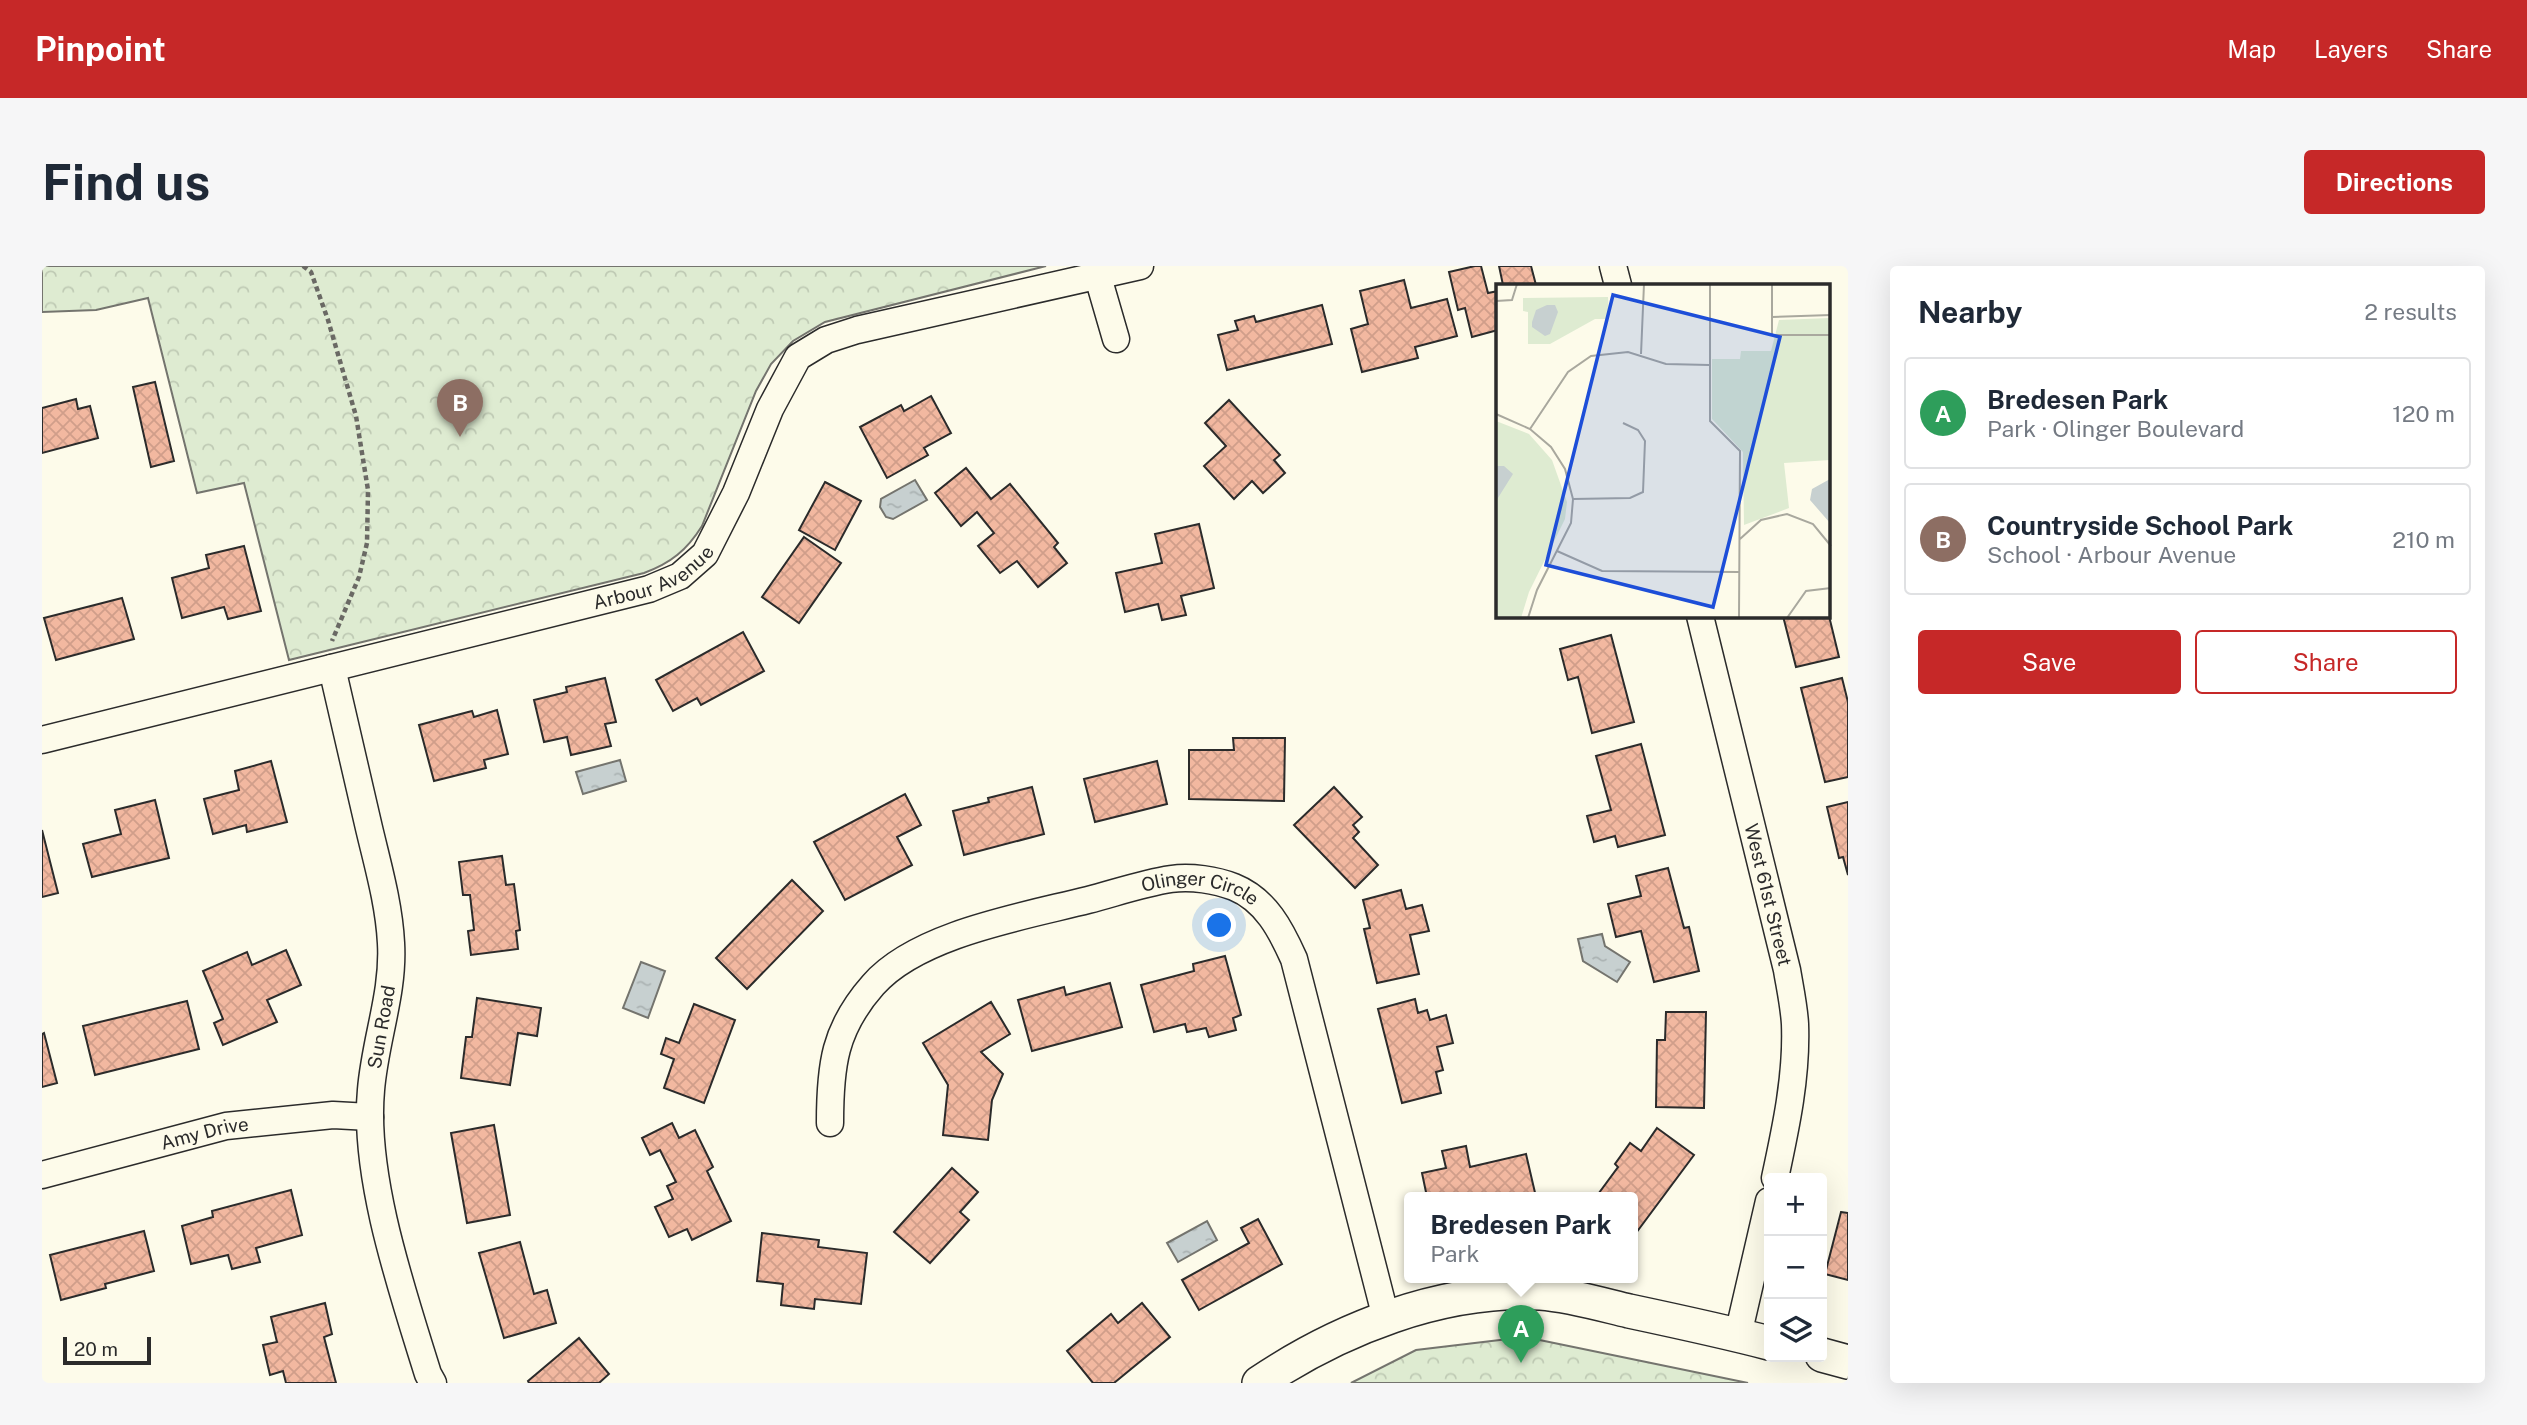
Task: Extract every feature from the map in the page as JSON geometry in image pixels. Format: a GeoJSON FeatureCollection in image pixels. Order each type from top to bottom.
{"type":"FeatureCollection","features":[{"type":"Feature","properties":{"kind":"street","name":"Arbour Avenue"},"geometry":{"type":"LineString","coordinates":[[42,740],[649,589],[680,576],[705,554],[720,526],[770,409],[798,357],[826,340],[857,330],[1140,266]]}},
{"type":"Feature","properties":{"kind":"street"},"geometry":{"type":"LineString","coordinates":[[1613,266],[1618,284]]}},
{"type":"Feature","properties":{"kind":"street"},"geometry":{"type":"LineString","coordinates":[[1098,277],[1116,340]]}},
{"type":"Feature","properties":{"kind":"street","name":"West 61st Street"},"geometry":{"type":"LineString","coordinates":[[1700,618],[1787,970],[1795,1022],[1793,1077],[1786,1130],[1776,1173]]}},
{"type":"Feature","properties":{"kind":"street","name":"Sun Road"},"geometry":{"type":"LineString","coordinates":[[332,668],[386,900],[391,944],[390,990],[379,1033],[371,1090],[372,1149],[380,1203],[410,1314],[433,1383]]}},
{"type":"Feature","properties":{"kind":"street","name":"Olinger Circle"},"geometry":{"type":"LineString","coordinates":[[830,1123],[830,1086],[835,1046],[851,1013],[874,983],[911,955],[951,937],[996,923],[1172,879],[1203,879],[1235,887],[1262,905],[1281,929],[1294,959],[1386,1318]]}},
{"type":"Feature","properties":{"kind":"street","name":"Amy Drive"},"geometry":{"type":"LineString","coordinates":[[42,1175],[226,1126],[333,1115],[370,1116]]}},
{"type":"Feature","properties":{"kind":"street"},"geometry":{"type":"LineString","coordinates":[[1259,1383],[1281,1368],[1386,1318],[1413,1309],[1477,1295],[1541,1293],[1754,1339],[1765,1236]]}},
{"type":"Feature","properties":{"kind":"street"},"geometry":{"type":"LineString","coordinates":[[1827,1356],[1848,1362]]}},
{"type":"Feature","properties":{"kind":"path"},"geometry":{"type":"LineString","coordinates":[[303,266],[311,272],[328,320],[356,416],[368,490],[368,543],[359,577],[332,642]]}},
{"type":"Feature","properties":{"kind":"green space"},"geometry":{"type":"Polygon","coordinates":[[[42,266],[1046,266],[825,322],[793,341],[771,364],[756,391],[702,526],[678,555],[662,565],[644,573],[289,660],[244,483],[197,493],[148,298],[96,310],[42,312],[42,266]]]}},
{"type":"Feature","properties":{"kind":"green space"},"geometry":{"type":"Polygon","coordinates":[[[1525,1337],[1748,1383],[1351,1383],[1416,1350],[1525,1337]]]}},
{"type":"Feature","properties":{"kind":"water"},"geometry":{"type":"Polygon","coordinates":[[[915,480],[927,500],[893,519],[886,517],[880,507],[881,499],[915,480]]]}},
{"type":"Feature","properties":{"kind":"water"},"geometry":{"type":"Polygon","coordinates":[[[620,760],[626,781],[583,794],[576,772],[620,760]]]}},
{"type":"Feature","properties":{"kind":"water"},"geometry":{"type":"Polygon","coordinates":[[[1602,934],[1605,946],[1630,962],[1617,982],[1583,961],[1578,939],[1602,934]]]}},
{"type":"Feature","properties":{"kind":"water"},"geometry":{"type":"Polygon","coordinates":[[[641,962],[665,971],[648,1018],[623,1008],[641,962]]]}},
{"type":"Feature","properties":{"kind":"water"},"geometry":{"type":"Polygon","coordinates":[[[1207,1221],[1217,1240],[1178,1262],[1167,1243],[1207,1221]]]}},
{"type":"Feature","properties":{"kind":"building"},"geometry":{"type":"Polygon","coordinates":[[[1481,266],[1488,293],[1496,291],[1496,331],[1472,337],[1465,308],[1458,310],[1449,272],[1481,266]]]}},
{"type":"Feature","properties":{"kind":"building"},"geometry":{"type":"Polygon","coordinates":[[[1499,266],[1531,266],[1536,284],[1503,284],[1499,266]]]}},
{"type":"Feature","properties":{"kind":"building"},"geometry":{"type":"Polygon","coordinates":[[[1404,280],[1411,308],[1447,299],[1457,336],[1415,347],[1418,358],[1362,372],[1351,329],[1368,324],[1360,291],[1404,280]]]}},
{"type":"Feature","properties":{"kind":"building"},"geometry":{"type":"Polygon","coordinates":[[[1322,305],[1332,344],[1227,370],[1218,335],[1238,330],[1235,321],[1254,316],[1256,322],[1322,305]]]}},
{"type":"Feature","properties":{"kind":"building"},"geometry":{"type":"Polygon","coordinates":[[[155,382],[174,461],[151,467],[133,387],[155,382]]]}},
{"type":"Feature","properties":{"kind":"building"},"geometry":{"type":"Polygon","coordinates":[[[931,396],[951,433],[924,448],[928,455],[887,478],[860,427],[901,405],[904,411],[931,396]]]}},
{"type":"Feature","properties":{"kind":"building"},"geometry":{"type":"Polygon","coordinates":[[[76,399],[78,409],[90,406],[98,438],[42,453],[42,408],[76,399]]]}},
{"type":"Feature","properties":{"kind":"building"},"geometry":{"type":"Polygon","coordinates":[[[1229,400],[1280,455],[1274,460],[1285,473],[1263,493],[1252,481],[1234,499],[1204,466],[1226,446],[1205,423],[1229,400]]]}},
{"type":"Feature","properties":{"kind":"building"},"geometry":{"type":"Polygon","coordinates":[[[966,468],[991,499],[1010,484],[1058,543],[1054,547],[1067,563],[1038,587],[1017,561],[1000,573],[978,546],[994,533],[977,512],[961,526],[935,493],[966,468]]]}},
{"type":"Feature","properties":{"kind":"building"},"geometry":{"type":"Polygon","coordinates":[[[825,482],[861,501],[835,550],[799,530],[825,482]]]}},
{"type":"Feature","properties":{"kind":"building"},"geometry":{"type":"Polygon","coordinates":[[[1199,524],[1214,588],[1181,596],[1186,615],[1162,620],[1158,604],[1125,612],[1116,573],[1162,563],[1155,534],[1199,524]]]}},
{"type":"Feature","properties":{"kind":"building"},"geometry":{"type":"Polygon","coordinates":[[[804,537],[841,563],[799,623],[762,597],[804,537]]]}},
{"type":"Feature","properties":{"kind":"building"},"geometry":{"type":"Polygon","coordinates":[[[244,546],[261,611],[228,619],[224,607],[182,618],[172,578],[209,568],[206,555],[244,546]]]}},
{"type":"Feature","properties":{"kind":"building"},"geometry":{"type":"Polygon","coordinates":[[[122,598],[134,639],[56,660],[44,618],[122,598]]]}},
{"type":"Feature","properties":{"kind":"building"},"geometry":{"type":"Polygon","coordinates":[[[1784,618],[1829,618],[1839,657],[1796,667],[1784,618]]]}},
{"type":"Feature","properties":{"kind":"building"},"geometry":{"type":"Polygon","coordinates":[[[743,632],[764,671],[701,705],[697,698],[673,711],[656,680],[743,632]]]}},
{"type":"Feature","properties":{"kind":"building"},"geometry":{"type":"Polygon","coordinates":[[[1611,635],[1634,722],[1592,733],[1578,677],[1568,680],[1560,649],[1611,635]]]}},
{"type":"Feature","properties":{"kind":"building"},"geometry":{"type":"Polygon","coordinates":[[[605,678],[616,722],[605,724],[611,746],[571,755],[567,737],[544,742],[534,700],[567,692],[566,687],[605,678]]]}},
{"type":"Feature","properties":{"kind":"building"},"geometry":{"type":"Polygon","coordinates":[[[1842,678],[1848,702],[1848,777],[1825,782],[1801,688],[1842,678]]]}},
{"type":"Feature","properties":{"kind":"building"},"geometry":{"type":"Polygon","coordinates":[[[497,710],[508,754],[484,760],[486,768],[434,781],[419,725],[472,711],[474,717],[497,710]]]}},
{"type":"Feature","properties":{"kind":"building"},"geometry":{"type":"Polygon","coordinates":[[[1233,738],[1285,738],[1284,801],[1189,799],[1189,750],[1234,750],[1233,738]]]}},
{"type":"Feature","properties":{"kind":"building"},"geometry":{"type":"Polygon","coordinates":[[[1641,744],[1665,835],[1618,847],[1615,836],[1594,842],[1587,816],[1611,810],[1596,756],[1641,744]]]}},
{"type":"Feature","properties":{"kind":"building"},"geometry":{"type":"Polygon","coordinates":[[[271,761],[287,822],[247,832],[246,825],[213,834],[204,799],[239,790],[235,771],[271,761]]]}},
{"type":"Feature","properties":{"kind":"building"},"geometry":{"type":"Polygon","coordinates":[[[1157,761],[1167,804],[1095,822],[1084,779],[1157,761]]]}},
{"type":"Feature","properties":{"kind":"building"},"geometry":{"type":"Polygon","coordinates":[[[1032,787],[1044,834],[964,855],[953,811],[989,802],[988,798],[1032,787]]]}},
{"type":"Feature","properties":{"kind":"building"},"geometry":{"type":"Polygon","coordinates":[[[1334,787],[1362,817],[1353,825],[1359,832],[1353,838],[1378,865],[1355,888],[1294,825],[1334,787]]]}},
{"type":"Feature","properties":{"kind":"building"},"geometry":{"type":"Polygon","coordinates":[[[905,794],[921,825],[897,837],[912,865],[845,900],[814,842],[905,794]]]}},
{"type":"Feature","properties":{"kind":"building"},"geometry":{"type":"Polygon","coordinates":[[[155,800],[169,858],[92,877],[83,844],[121,834],[115,810],[155,800]]]}},
{"type":"Feature","properties":{"kind":"building"},"geometry":{"type":"Polygon","coordinates":[[[1848,802],[1848,875],[1843,857],[1839,858],[1827,807],[1848,802]]]}},
{"type":"Feature","properties":{"kind":"building"},"geometry":{"type":"Polygon","coordinates":[[[42,830],[58,893],[42,897],[42,830]]]}},
{"type":"Feature","properties":{"kind":"building"},"geometry":{"type":"Polygon","coordinates":[[[502,856],[506,885],[514,884],[520,930],[516,931],[518,949],[471,955],[468,931],[474,930],[470,895],[463,895],[459,862],[502,856]]]}},
{"type":"Feature","properties":{"kind":"building"},"geometry":{"type":"Polygon","coordinates":[[[1668,868],[1684,928],[1689,927],[1699,971],[1654,982],[1641,931],[1616,937],[1608,904],[1641,896],[1636,876],[1668,868]]]}},
{"type":"Feature","properties":{"kind":"building"},"geometry":{"type":"Polygon","coordinates":[[[792,880],[823,911],[747,989],[716,958],[792,880]]]}},
{"type":"Feature","properties":{"kind":"building"},"geometry":{"type":"Polygon","coordinates":[[[1401,890],[1406,909],[1422,905],[1429,931],[1410,935],[1419,974],[1377,983],[1364,929],[1370,928],[1363,900],[1401,890]]]}},
{"type":"Feature","properties":{"kind":"building"},"geometry":{"type":"Polygon","coordinates":[[[286,950],[301,985],[267,1000],[277,1022],[223,1045],[214,1023],[223,1019],[203,971],[247,952],[252,965],[286,950]]]}},
{"type":"Feature","properties":{"kind":"building"},"geometry":{"type":"Polygon","coordinates":[[[1225,956],[1241,1015],[1233,1018],[1236,1030],[1209,1037],[1206,1028],[1187,1032],[1185,1024],[1154,1032],[1141,985],[1194,971],[1193,964],[1225,956]]]}},
{"type":"Feature","properties":{"kind":"building"},"geometry":{"type":"Polygon","coordinates":[[[1110,983],[1122,1027],[1032,1051],[1018,1000],[1064,987],[1066,995],[1110,983]]]}},
{"type":"Feature","properties":{"kind":"building"},"geometry":{"type":"Polygon","coordinates":[[[477,998],[541,1008],[537,1036],[518,1033],[510,1085],[461,1078],[466,1037],[472,1037],[477,998]]]}},
{"type":"Feature","properties":{"kind":"building"},"geometry":{"type":"Polygon","coordinates":[[[1415,999],[1418,1013],[1427,1010],[1430,1020],[1446,1015],[1453,1043],[1437,1047],[1443,1070],[1436,1072],[1441,1093],[1402,1103],[1378,1009],[1415,999]]]}},
{"type":"Feature","properties":{"kind":"building"},"geometry":{"type":"Polygon","coordinates":[[[187,1001],[199,1049],[95,1075],[83,1026],[187,1001]]]}},
{"type":"Feature","properties":{"kind":"building"},"geometry":{"type":"Polygon","coordinates":[[[991,1002],[1010,1034],[981,1052],[1003,1074],[992,1100],[988,1140],[943,1135],[948,1085],[923,1043],[991,1002]]]}},
{"type":"Feature","properties":{"kind":"building"},"geometry":{"type":"Polygon","coordinates":[[[694,1004],[735,1020],[704,1103],[664,1088],[674,1059],[661,1054],[666,1038],[679,1043],[694,1004]]]}},
{"type":"Feature","properties":{"kind":"building"},"geometry":{"type":"Polygon","coordinates":[[[1666,1012],[1706,1012],[1704,1108],[1656,1107],[1657,1040],[1665,1040],[1666,1012]]]}},
{"type":"Feature","properties":{"kind":"building"},"geometry":{"type":"Polygon","coordinates":[[[44,1033],[57,1083],[42,1087],[42,1034],[44,1033]]]}},
{"type":"Feature","properties":{"kind":"building"},"geometry":{"type":"Polygon","coordinates":[[[672,1123],[679,1138],[695,1130],[713,1167],[707,1171],[731,1221],[692,1240],[687,1229],[669,1237],[655,1207],[673,1199],[667,1186],[676,1182],[660,1150],[650,1155],[642,1138],[672,1123]]]}},
{"type":"Feature","properties":{"kind":"building"},"geometry":{"type":"Polygon","coordinates":[[[494,1125],[510,1215],[467,1223],[451,1133],[494,1125]]]}},
{"type":"Feature","properties":{"kind":"building"},"geometry":{"type":"Polygon","coordinates":[[[1657,1128],[1694,1155],[1638,1230],[1638,1192],[1600,1192],[1618,1167],[1615,1164],[1630,1143],[1641,1151],[1657,1128]]]}},
{"type":"Feature","properties":{"kind":"building"},"geometry":{"type":"Polygon","coordinates":[[[1466,1146],[1470,1167],[1526,1154],[1535,1192],[1426,1192],[1422,1173],[1446,1168],[1442,1151],[1466,1146]]]}},
{"type":"Feature","properties":{"kind":"building"},"geometry":{"type":"Polygon","coordinates":[[[952,1168],[978,1192],[960,1212],[969,1220],[930,1263],[894,1232],[952,1168]]]}},
{"type":"Feature","properties":{"kind":"building"},"geometry":{"type":"Polygon","coordinates":[[[291,1190],[302,1235],[256,1248],[260,1262],[232,1269],[228,1255],[191,1264],[182,1226],[213,1217],[212,1211],[291,1190]]]}},
{"type":"Feature","properties":{"kind":"building"},"geometry":{"type":"Polygon","coordinates":[[[1841,1212],[1848,1213],[1848,1280],[1827,1275],[1841,1212]]]}},
{"type":"Feature","properties":{"kind":"building"},"geometry":{"type":"Polygon","coordinates":[[[1258,1219],[1282,1264],[1199,1310],[1182,1280],[1249,1243],[1241,1228],[1258,1219]]]}},
{"type":"Feature","properties":{"kind":"building"},"geometry":{"type":"Polygon","coordinates":[[[144,1231],[154,1271],[105,1284],[106,1288],[61,1300],[50,1255],[144,1231]]]}},
{"type":"Feature","properties":{"kind":"building"},"geometry":{"type":"Polygon","coordinates":[[[762,1233],[819,1240],[818,1247],[867,1253],[861,1304],[815,1299],[814,1309],[781,1305],[783,1284],[757,1281],[762,1233]]]}},
{"type":"Feature","properties":{"kind":"building"},"geometry":{"type":"Polygon","coordinates":[[[520,1242],[534,1294],[547,1290],[556,1323],[504,1338],[479,1253],[520,1242]]]}},
{"type":"Feature","properties":{"kind":"building"},"geometry":{"type":"Polygon","coordinates":[[[325,1303],[332,1334],[324,1337],[336,1383],[286,1383],[283,1371],[270,1375],[263,1345],[277,1342],[271,1317],[325,1303]]]}},
{"type":"Feature","properties":{"kind":"building"},"geometry":{"type":"Polygon","coordinates":[[[1142,1303],[1170,1337],[1114,1383],[1093,1383],[1067,1351],[1111,1314],[1118,1323],[1142,1303]]]}},
{"type":"Feature","properties":{"kind":"building"},"geometry":{"type":"Polygon","coordinates":[[[579,1338],[609,1374],[599,1383],[529,1383],[528,1381],[579,1338]]]}},
{"type":"Feature","properties":{"kind":"place","name":"Countryside School Park"},"geometry":{"type":"Point","coordinates":[460,437]}},
{"type":"Feature","properties":{"kind":"place","name":"Bredesen Park"},"geometry":{"type":"Point","coordinates":[1521,1363]}}]}
